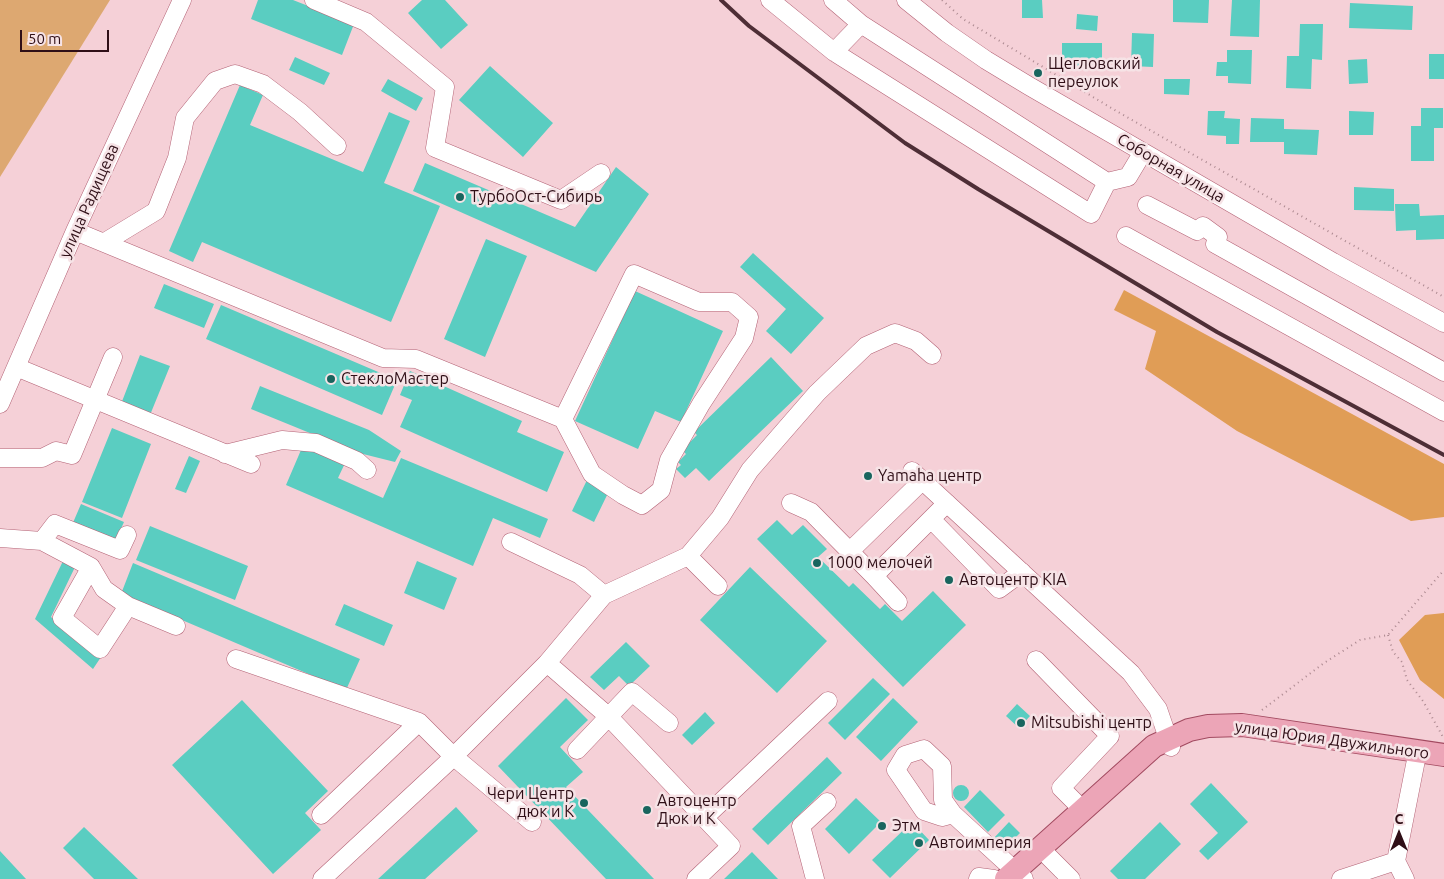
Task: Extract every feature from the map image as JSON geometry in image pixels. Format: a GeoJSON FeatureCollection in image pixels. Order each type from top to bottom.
{"type":"FeatureCollection","features":[{"type":"Feature","properties":{"kind":"main road","name":"улица Юрия Двужильного"},"geometry":{"type":"LineString","coordinates":[[1017,877],[1048,856],[1118,787],[1169,743],[1189,730],[1208,726],[1242,726],[1444,755]]}},
{"type":"Feature","properties":{"kind":"main road","name":"улица Юрия Двужильного"},"geometry":{"type":"LineString","coordinates":[[1017,877],[1083,810],[1154,746],[1229,735],[1444,765]]}},
{"type":"Feature","properties":{"kind":"street","name":"улица Радищева"},"geometry":{"type":"LineString","coordinates":[[0,404],[75,231],[182,0]]}},
{"type":"Feature","properties":{"kind":"street"},"geometry":{"type":"LineString","coordinates":[[314,0],[366,22],[445,87],[434,148],[561,200],[601,173]]}},
{"type":"Feature","properties":{"kind":"street"},"geometry":{"type":"LineString","coordinates":[[770,0],[834,52],[1091,214],[1107,182]]}},
{"type":"Feature","properties":{"kind":"street"},"geometry":{"type":"LineString","coordinates":[[833,0],[861,24],[1107,182],[1128,177],[1143,152]]}},
{"type":"Feature","properties":{"kind":"street","name":"Соборная улица"},"geometry":{"type":"LineString","coordinates":[[906,0],[947,33],[986,60],[1333,262],[1444,323]]}},
{"type":"Feature","properties":{"kind":"street"},"geometry":{"type":"LineString","coordinates":[[834,52],[861,24]]}},
{"type":"Feature","properties":{"kind":"street"},"geometry":{"type":"LineString","coordinates":[[105,242],[156,211],[177,158],[185,118],[215,81],[235,74],[263,84],[300,112],[337,146]]}},
{"type":"Feature","properties":{"kind":"street"},"geometry":{"type":"LineString","coordinates":[[1147,205],[1197,231],[1202,226],[1218,237],[1215,244],[1444,372]]}},
{"type":"Feature","properties":{"kind":"street"},"geometry":{"type":"LineString","coordinates":[[75,231],[383,358],[416,359],[563,419],[592,474],[623,495],[642,505],[660,490],[669,460],[701,404],[744,338],[749,318],[732,302],[699,302],[634,274],[563,419]]}},
{"type":"Feature","properties":{"kind":"street"},"geometry":{"type":"LineString","coordinates":[[1126,236],[1444,412]]}},
{"type":"Feature","properties":{"kind":"street"},"geometry":{"type":"LineString","coordinates":[[322,879],[454,756],[547,663],[604,595],[688,556],[720,518],[750,470],[817,394],[866,346],[895,333],[916,341],[932,355]]}},
{"type":"Feature","properties":{"kind":"street"},"geometry":{"type":"LineString","coordinates":[[0,458],[42,458],[56,451],[72,455],[113,357]]}},
{"type":"Feature","properties":{"kind":"street"},"geometry":{"type":"LineString","coordinates":[[16,367],[251,464]]}},
{"type":"Feature","properties":{"kind":"street"},"geometry":{"type":"LineString","coordinates":[[225,454],[282,440],[316,443],[358,461],[367,470]]}},
{"type":"Feature","properties":{"kind":"street"},"geometry":{"type":"LineString","coordinates":[[849,552],[917,476],[1131,673],[1158,709],[1169,743]]}},
{"type":"Feature","properties":{"kind":"street"},"geometry":{"type":"LineString","coordinates":[[791,503],[811,512],[898,602]]}},
{"type":"Feature","properties":{"kind":"street"},"geometry":{"type":"LineString","coordinates":[[874,576],[947,504]]}},
{"type":"Feature","properties":{"kind":"street"},"geometry":{"type":"LineString","coordinates":[[931,519],[999,589],[1022,572]]}},
{"type":"Feature","properties":{"kind":"street"},"geometry":{"type":"LineString","coordinates":[[42,541],[55,524],[120,550],[127,535]]}},
{"type":"Feature","properties":{"kind":"street"},"geometry":{"type":"LineString","coordinates":[[0,538],[42,541],[91,567],[104,589],[128,606],[176,626]]}},
{"type":"Feature","properties":{"kind":"street"},"geometry":{"type":"LineString","coordinates":[[512,542],[580,575],[604,595]]}},
{"type":"Feature","properties":{"kind":"street"},"geometry":{"type":"LineString","coordinates":[[688,556],[718,586]]}},
{"type":"Feature","properties":{"kind":"street"},"geometry":{"type":"LineString","coordinates":[[91,567],[62,618],[100,649],[128,606]]}},
{"type":"Feature","properties":{"kind":"street"},"geometry":{"type":"LineString","coordinates":[[236,659],[419,722],[454,756],[532,822]]}},
{"type":"Feature","properties":{"kind":"street"},"geometry":{"type":"LineString","coordinates":[[1036,660],[1110,736],[1061,788],[1083,810]]}},
{"type":"Feature","properties":{"kind":"street"},"geometry":{"type":"LineString","coordinates":[[547,663],[608,716],[730,846],[696,879]]}},
{"type":"Feature","properties":{"kind":"street"},"geometry":{"type":"LineString","coordinates":[[577,750],[632,692],[669,722]]}},
{"type":"Feature","properties":{"kind":"street"},"geometry":{"type":"LineString","coordinates":[[704,818],[828,701]]}},
{"type":"Feature","properties":{"kind":"street"},"geometry":{"type":"LineString","coordinates":[[321,815],[419,722]]}},
{"type":"Feature","properties":{"kind":"street"},"geometry":{"type":"LineString","coordinates":[[1405,879],[1396,861],[1416,760]]}},
{"type":"Feature","properties":{"kind":"street"},"geometry":{"type":"LineString","coordinates":[[815,879],[801,826],[827,802]]}},
{"type":"Feature","properties":{"kind":"street"},"geometry":{"type":"LineString","coordinates":[[953,814],[1017,877]]}},
{"type":"Feature","properties":{"kind":"street"},"geometry":{"type":"LineString","coordinates":[[1048,856],[1072,879]]}},
{"type":"Feature","properties":{"kind":"street"},"geometry":{"type":"LineString","coordinates":[[1341,879],[1396,861]]}},
{"type":"Feature","properties":{"kind":"street"},"geometry":{"type":"LineString","coordinates":[[978,879],[979,877],[994,879]]}},
{"type":"Feature","properties":{"kind":"path"},"geometry":{"type":"LineString","coordinates":[[942,0],[963,19],[1118,112],[1444,297]]}},
{"type":"Feature","properties":{"kind":"path"},"geometry":{"type":"LineString","coordinates":[[1242,726],[1324,663],[1360,640],[1388,636],[1444,570]]}},
{"type":"Feature","properties":{"kind":"path"},"geometry":{"type":"LineString","coordinates":[[1388,636],[1393,652],[1402,662],[1407,680],[1423,701],[1444,738]]}},
{"type":"Feature","properties":{"kind":"shaded area"},"geometry":{"type":"Polygon","coordinates":[[[0,0],[110,0],[0,177],[0,0]]]}},
{"type":"Feature","properties":{"kind":"shaded area"},"geometry":{"type":"Polygon","coordinates":[[[1124,290],[1444,464],[1444,517],[1411,521],[1237,431],[1145,369],[1156,331],[1114,310],[1124,290]]]}},
{"type":"Feature","properties":{"kind":"shaded area"},"geometry":{"type":"Polygon","coordinates":[[[1444,613],[1444,699],[1420,680],[1399,640],[1425,615],[1444,613]]]}},
{"type":"Feature","properties":{"kind":"building"},"geometry":{"type":"Polygon","coordinates":[[[258,0],[293,0],[354,24],[342,55],[251,19],[258,0]]]}},
{"type":"Feature","properties":{"kind":"building"},"geometry":{"type":"Polygon","coordinates":[[[422,0],[445,0],[468,25],[441,49],[408,13],[422,0]]]}},
{"type":"Feature","properties":{"kind":"building"},"geometry":{"type":"Polygon","coordinates":[[[1022,0],[1042,0],[1043,18],[1022,18],[1022,0]]]}},
{"type":"Feature","properties":{"kind":"building"},"geometry":{"type":"Polygon","coordinates":[[[1173,0],[1209,0],[1208,23],[1173,22],[1173,0]]]}},
{"type":"Feature","properties":{"kind":"building"},"geometry":{"type":"Polygon","coordinates":[[[1232,0],[1260,0],[1259,37],[1230,36],[1232,0]]]}},
{"type":"Feature","properties":{"kind":"building"},"geometry":{"type":"Polygon","coordinates":[[[1350,3],[1413,6],[1412,30],[1349,28],[1350,3]]]}},
{"type":"Feature","properties":{"kind":"building"},"geometry":{"type":"Polygon","coordinates":[[[1077,14],[1098,16],[1097,31],[1076,29],[1077,14]]]}},
{"type":"Feature","properties":{"kind":"building"},"geometry":{"type":"Polygon","coordinates":[[[1300,24],[1323,24],[1322,60],[1312,59],[1311,89],[1286,88],[1287,56],[1299,56],[1300,24]]]}},
{"type":"Feature","properties":{"kind":"building"},"geometry":{"type":"Polygon","coordinates":[[[1132,33],[1154,34],[1153,67],[1131,66],[1132,33]]]}},
{"type":"Feature","properties":{"kind":"building"},"geometry":{"type":"Polygon","coordinates":[[[1062,43],[1102,43],[1102,67],[1062,67],[1062,43]]]}},
{"type":"Feature","properties":{"kind":"building"},"geometry":{"type":"Polygon","coordinates":[[[1227,50],[1252,50],[1251,84],[1228,83],[1228,76],[1216,76],[1217,62],[1227,62],[1227,50]]]}},
{"type":"Feature","properties":{"kind":"building"},"geometry":{"type":"Polygon","coordinates":[[[1429,54],[1444,54],[1444,79],[1429,79],[1429,54]]]}},
{"type":"Feature","properties":{"kind":"building"},"geometry":{"type":"Polygon","coordinates":[[[295,57],[330,73],[324,85],[289,70],[295,57]]]}},
{"type":"Feature","properties":{"kind":"building"},"geometry":{"type":"Polygon","coordinates":[[[1367,59],[1368,83],[1349,84],[1348,60],[1367,59]]]}},
{"type":"Feature","properties":{"kind":"building"},"geometry":{"type":"Polygon","coordinates":[[[490,66],[553,123],[523,157],[459,100],[490,66]]]}},
{"type":"Feature","properties":{"kind":"building"},"geometry":{"type":"Polygon","coordinates":[[[388,79],[423,98],[416,111],[381,91],[388,79]]]}},
{"type":"Feature","properties":{"kind":"building"},"geometry":{"type":"Polygon","coordinates":[[[1164,79],[1190,79],[1189,95],[1164,94],[1164,79]]]}},
{"type":"Feature","properties":{"kind":"building"},"geometry":{"type":"Polygon","coordinates":[[[240,85],[263,95],[250,125],[363,172],[389,112],[410,121],[384,183],[440,206],[391,322],[202,242],[193,262],[169,251],[240,85]]]}},
{"type":"Feature","properties":{"kind":"building"},"geometry":{"type":"Polygon","coordinates":[[[1421,108],[1443,108],[1443,128],[1434,128],[1434,161],[1411,161],[1411,126],[1421,126],[1421,108]]]}},
{"type":"Feature","properties":{"kind":"building"},"geometry":{"type":"Polygon","coordinates":[[[1208,111],[1225,111],[1224,118],[1240,119],[1239,144],[1226,144],[1226,136],[1207,135],[1208,111]]]}},
{"type":"Feature","properties":{"kind":"building"},"geometry":{"type":"Polygon","coordinates":[[[1349,111],[1374,112],[1373,135],[1349,135],[1349,111]]]}},
{"type":"Feature","properties":{"kind":"building"},"geometry":{"type":"Polygon","coordinates":[[[1251,118],[1284,119],[1284,129],[1319,130],[1317,155],[1284,154],[1284,142],[1250,142],[1251,118]]]}},
{"type":"Feature","properties":{"kind":"building"},"geometry":{"type":"Polygon","coordinates":[[[425,163],[575,227],[616,167],[649,194],[596,272],[413,191],[425,163]]]}},
{"type":"Feature","properties":{"kind":"building"},"geometry":{"type":"Polygon","coordinates":[[[1354,187],[1394,189],[1394,211],[1354,210],[1354,187]]]}},
{"type":"Feature","properties":{"kind":"building"},"geometry":{"type":"Polygon","coordinates":[[[1395,204],[1419,204],[1420,216],[1444,215],[1444,239],[1416,240],[1416,230],[1396,231],[1395,204]]]}},
{"type":"Feature","properties":{"kind":"building"},"geometry":{"type":"Polygon","coordinates":[[[486,239],[527,256],[485,357],[444,339],[486,239]]]}},
{"type":"Feature","properties":{"kind":"building"},"geometry":{"type":"Polygon","coordinates":[[[753,253],[824,318],[791,354],[766,331],[786,309],[740,267],[753,253]]]}},
{"type":"Feature","properties":{"kind":"building"},"geometry":{"type":"Polygon","coordinates":[[[164,284],[214,304],[204,328],[154,308],[164,284]]]}},
{"type":"Feature","properties":{"kind":"building"},"geometry":{"type":"Polygon","coordinates":[[[635,291],[723,331],[681,422],[655,411],[638,449],[575,421],[635,291]]]}},
{"type":"Feature","properties":{"kind":"building"},"geometry":{"type":"Polygon","coordinates":[[[221,305],[397,380],[382,415],[206,339],[221,305]]]}},
{"type":"Feature","properties":{"kind":"building"},"geometry":{"type":"Polygon","coordinates":[[[140,355],[170,366],[150,415],[121,404],[140,355]]]}},
{"type":"Feature","properties":{"kind":"building"},"geometry":{"type":"Polygon","coordinates":[[[771,357],[803,391],[709,481],[696,468],[685,478],[676,469],[681,465],[678,462],[686,454],[682,450],[697,435],[694,432],[771,357]]]}},
{"type":"Feature","properties":{"kind":"building"},"geometry":{"type":"Polygon","coordinates":[[[410,371],[522,421],[517,432],[564,452],[547,492],[400,427],[412,400],[400,395],[410,371]]]}},
{"type":"Feature","properties":{"kind":"building"},"geometry":{"type":"Polygon","coordinates":[[[260,386],[369,430],[401,451],[395,462],[359,453],[251,409],[260,386]]]}},
{"type":"Feature","properties":{"kind":"building"},"geometry":{"type":"Polygon","coordinates":[[[112,428],[151,444],[122,518],[82,502],[112,428]]]}},
{"type":"Feature","properties":{"kind":"building"},"geometry":{"type":"Polygon","coordinates":[[[304,443],[346,461],[338,478],[383,498],[401,458],[548,519],[540,538],[493,518],[473,566],[286,485],[304,443]]]}},
{"type":"Feature","properties":{"kind":"building"},"geometry":{"type":"Polygon","coordinates":[[[189,456],[200,461],[186,493],[175,489],[189,456]]]}},
{"type":"Feature","properties":{"kind":"building"},"geometry":{"type":"Polygon","coordinates":[[[587,480],[609,491],[594,522],[572,511],[587,480]]]}},
{"type":"Feature","properties":{"kind":"building"},"geometry":{"type":"Polygon","coordinates":[[[81,504],[124,522],[114,544],[72,525],[81,504]]]}},
{"type":"Feature","properties":{"kind":"building"},"geometry":{"type":"Polygon","coordinates":[[[777,520],[792,535],[803,525],[827,549],[818,557],[849,587],[853,583],[880,609],[885,604],[902,621],[933,591],[966,625],[903,687],[757,539],[777,520]]]}},
{"type":"Feature","properties":{"kind":"building"},"geometry":{"type":"Polygon","coordinates":[[[150,526],[248,566],[235,600],[136,560],[150,526]]]}},
{"type":"Feature","properties":{"kind":"building"},"geometry":{"type":"Polygon","coordinates":[[[63,561],[75,567],[51,617],[101,657],[93,669],[35,619],[63,561]]]}},
{"type":"Feature","properties":{"kind":"building"},"geometry":{"type":"Polygon","coordinates":[[[417,561],[457,578],[444,610],[404,593],[417,561]]]}},
{"type":"Feature","properties":{"kind":"building"},"geometry":{"type":"Polygon","coordinates":[[[133,563],[360,659],[346,690],[121,594],[133,563]]]}},
{"type":"Feature","properties":{"kind":"building"},"geometry":{"type":"Polygon","coordinates":[[[750,567],[827,641],[777,693],[700,620],[750,567]]]}},
{"type":"Feature","properties":{"kind":"building"},"geometry":{"type":"Polygon","coordinates":[[[344,604],[393,625],[384,646],[335,625],[344,604]]]}},
{"type":"Feature","properties":{"kind":"building"},"geometry":{"type":"Polygon","coordinates":[[[626,642],[650,666],[629,686],[619,676],[604,690],[590,677],[626,642]]]}},
{"type":"Feature","properties":{"kind":"building"},"geometry":{"type":"Polygon","coordinates":[[[873,678],[890,694],[845,740],[828,723],[873,678]]]}},
{"type":"Feature","properties":{"kind":"building"},"geometry":{"type":"Polygon","coordinates":[[[566,698],[588,720],[560,747],[583,772],[566,787],[654,879],[606,879],[498,766],[566,698]]]}},
{"type":"Feature","properties":{"kind":"building"},"geometry":{"type":"Polygon","coordinates":[[[893,698],[918,722],[881,761],[856,737],[893,698]]]}},
{"type":"Feature","properties":{"kind":"building"},"geometry":{"type":"Polygon","coordinates":[[[242,700],[328,791],[305,813],[321,830],[273,874],[172,765],[242,700]]]}},
{"type":"Feature","properties":{"kind":"building"},"geometry":{"type":"Polygon","coordinates":[[[1017,704],[1030,716],[1019,728],[1006,716],[1017,704]]]}},
{"type":"Feature","properties":{"kind":"building"},"geometry":{"type":"Polygon","coordinates":[[[705,712],[715,723],[692,745],[682,735],[705,712]]]}},
{"type":"Feature","properties":{"kind":"building"},"geometry":{"type":"Polygon","coordinates":[[[827,757],[842,773],[768,845],[752,829],[827,757]]]}},
{"type":"Feature","properties":{"kind":"building"},"geometry":{"type":"Polygon","coordinates":[[[1211,783],[1248,822],[1208,860],[1199,851],[1218,833],[1190,804],[1211,783]]]}},
{"type":"Feature","properties":{"kind":"building"},"geometry":{"type":"Polygon","coordinates":[[[961,785],[967,787],[969,793],[967,799],[961,801],[955,799],[953,793],[955,787],[961,785]]]}},
{"type":"Feature","properties":{"kind":"building"},"geometry":{"type":"Polygon","coordinates":[[[980,790],[1005,815],[988,832],[964,807],[980,790]]]}},
{"type":"Feature","properties":{"kind":"building"},"geometry":{"type":"Polygon","coordinates":[[[856,798],[881,822],[849,854],[825,829],[856,798]]]}},
{"type":"Feature","properties":{"kind":"building"},"geometry":{"type":"Polygon","coordinates":[[[456,807],[478,831],[425,879],[378,879],[456,807]]]}},
{"type":"Feature","properties":{"kind":"building"},"geometry":{"type":"Polygon","coordinates":[[[912,822],[929,840],[890,878],[872,860],[912,822]]]}},
{"type":"Feature","properties":{"kind":"building"},"geometry":{"type":"Polygon","coordinates":[[[1009,822],[1020,833],[1003,850],[993,839],[1009,822]]]}},
{"type":"Feature","properties":{"kind":"building"},"geometry":{"type":"Polygon","coordinates":[[[1160,822],[1181,844],[1145,879],[1118,879],[1110,871],[1160,822]]]}},
{"type":"Feature","properties":{"kind":"building"},"geometry":{"type":"Polygon","coordinates":[[[84,827],[138,879],[94,879],[63,848],[84,827]]]}},
{"type":"Feature","properties":{"kind":"building"},"geometry":{"type":"Polygon","coordinates":[[[0,851],[26,879],[0,879],[0,851]]]}},
{"type":"Feature","properties":{"kind":"building"},"geometry":{"type":"Polygon","coordinates":[[[752,852],[778,879],[724,879],[752,852]]]}},
{"type":"Feature","properties":{"kind":"railway"},"geometry":{"type":"LineString","coordinates":[[721,0],[749,26],[905,143],[978,189],[1217,332],[1444,455]]}},
{"type":"Feature","properties":{"kind":"place","name":"Щегловский переулок"},"geometry":{"type":"Point","coordinates":[1038,73]}},
{"type":"Feature","properties":{"kind":"place","name":"ТурбоОст-Сибирь"},"geometry":{"type":"Point","coordinates":[460,197]}},
{"type":"Feature","properties":{"kind":"place","name":"СтеклоМастер"},"geometry":{"type":"Point","coordinates":[331,379]}},
{"type":"Feature","properties":{"kind":"place","name":"Yamaha центр"},"geometry":{"type":"Point","coordinates":[868,476]}},
{"type":"Feature","properties":{"kind":"place","name":"1000 мелочей"},"geometry":{"type":"Point","coordinates":[817,563]}},
{"type":"Feature","properties":{"kind":"place","name":"Автоцентр KIA"},"geometry":{"type":"Point","coordinates":[949,580]}},
{"type":"Feature","properties":{"kind":"place","name":"Mitsubishi центр"},"geometry":{"type":"Point","coordinates":[1021,723]}},
{"type":"Feature","properties":{"kind":"place","name":"Чери Центр дюк и К"},"geometry":{"type":"Point","coordinates":[584,803]}},
{"type":"Feature","properties":{"kind":"place","name":"Автоцентр Дюк и К"},"geometry":{"type":"Point","coordinates":[647,810]}},
{"type":"Feature","properties":{"kind":"place","name":"Этм"},"geometry":{"type":"Point","coordinates":[882,826]}},
{"type":"Feature","properties":{"kind":"place","name":"Автоимперия"},"geometry":{"type":"Point","coordinates":[919,843]}}]}
